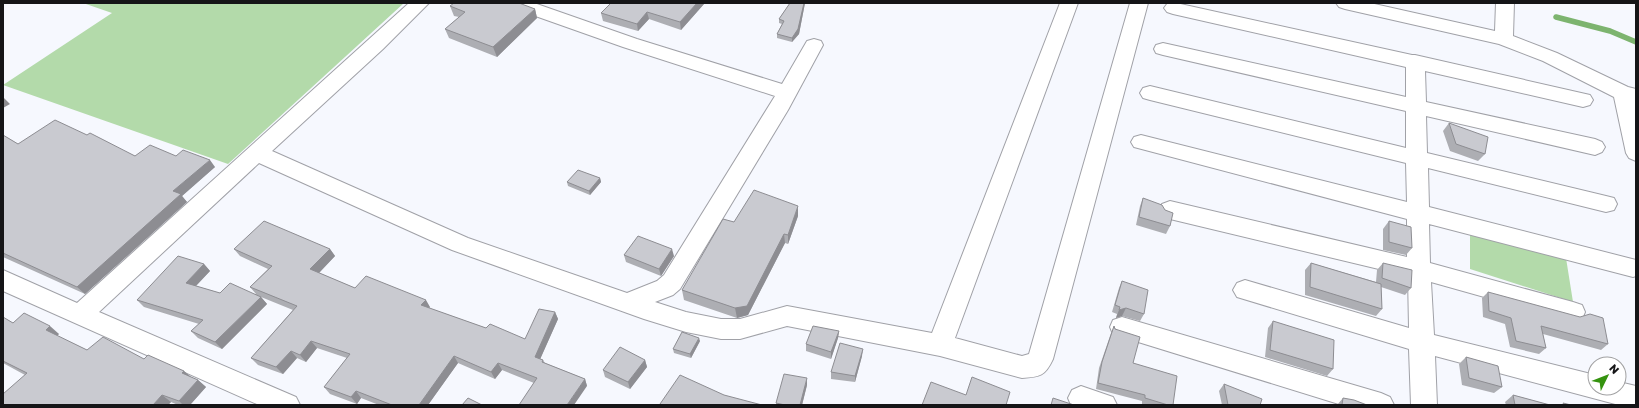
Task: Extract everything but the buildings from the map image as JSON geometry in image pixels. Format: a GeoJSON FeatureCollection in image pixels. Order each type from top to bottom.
{"type":"FeatureCollection","features":[{"type":"Feature","properties":{"kind":"street"},"geometry":{"type":"LineString","coordinates":[[80,315],[420,3]]}},
{"type":"Feature","properties":{"kind":"street"},"geometry":{"type":"LineString","coordinates":[[516,3],[630,43],[787,93]]}},
{"type":"Feature","properties":{"kind":"street"},"geometry":{"type":"LineString","coordinates":[[940,345],[1068,3]]}},
{"type":"Feature","properties":{"kind":"street"},"geometry":{"type":"LineString","coordinates":[[257,153],[460,244],[626,303],[686,322],[722,329],[740,329],[787,316],[940,345],[1022,368],[1035,366],[1040,359],[1139,3]]}},
{"type":"Feature","properties":{"kind":"street"},"geometry":{"type":"LineString","coordinates":[[1345,3],[1504,39],[1550,57],[1630,95],[1636,153]]}},
{"type":"Feature","properties":{"kind":"street"},"geometry":{"type":"LineString","coordinates":[[1504,39],[1505,3]]}},
{"type":"Feature","properties":{"kind":"street"},"geometry":{"type":"LineString","coordinates":[[1173,8],[1415,61],[1583,100]]}},
{"type":"Feature","properties":{"kind":"street"},"geometry":{"type":"LineString","coordinates":[[626,303],[664,288],[672,282],[778,110],[814,45]]}},
{"type":"Feature","properties":{"kind":"street"},"geometry":{"type":"LineString","coordinates":[[1163,49],[1595,147]]}},
{"type":"Feature","properties":{"kind":"street"},"geometry":{"type":"LineString","coordinates":[[1415,61],[1419,269],[1424,405]]}},
{"type":"Feature","properties":{"kind":"street"},"geometry":{"type":"LineString","coordinates":[[1150,93],[1418,157],[1606,204]]}},
{"type":"Feature","properties":{"kind":"street"},"geometry":{"type":"LineString","coordinates":[[1141,142],[1633,268]]}},
{"type":"Feature","properties":{"kind":"street"},"geometry":{"type":"LineString","coordinates":[[1170,210],[1419,269],[1573,312]]}},
{"type":"Feature","properties":{"kind":"street"},"geometry":{"type":"LineString","coordinates":[[3,280],[287,405]]}},
{"type":"Feature","properties":{"kind":"street"},"geometry":{"type":"LineString","coordinates":[[1245,290],[1421,342],[1587,385]]}},
{"type":"Feature","properties":{"kind":"street"},"geometry":{"type":"LineString","coordinates":[[1122,327],[1381,405]]}},
{"type":"Feature","properties":{"kind":"green space"},"geometry":{"type":"Polygon","coordinates":[[[83,3],[404,3],[228,164],[3,85],[112,13],[83,3]]]}},
{"type":"Feature","properties":{"kind":"green space"},"geometry":{"type":"Polygon","coordinates":[[[1470,229],[1566,258],[1573,302],[1470,269],[1470,229]]]}},
{"type":"Feature","properties":{"kind":"waterway"},"geometry":{"type":"LineString","coordinates":[[1556,17],[1610,31],[1636,42]]}}]}
